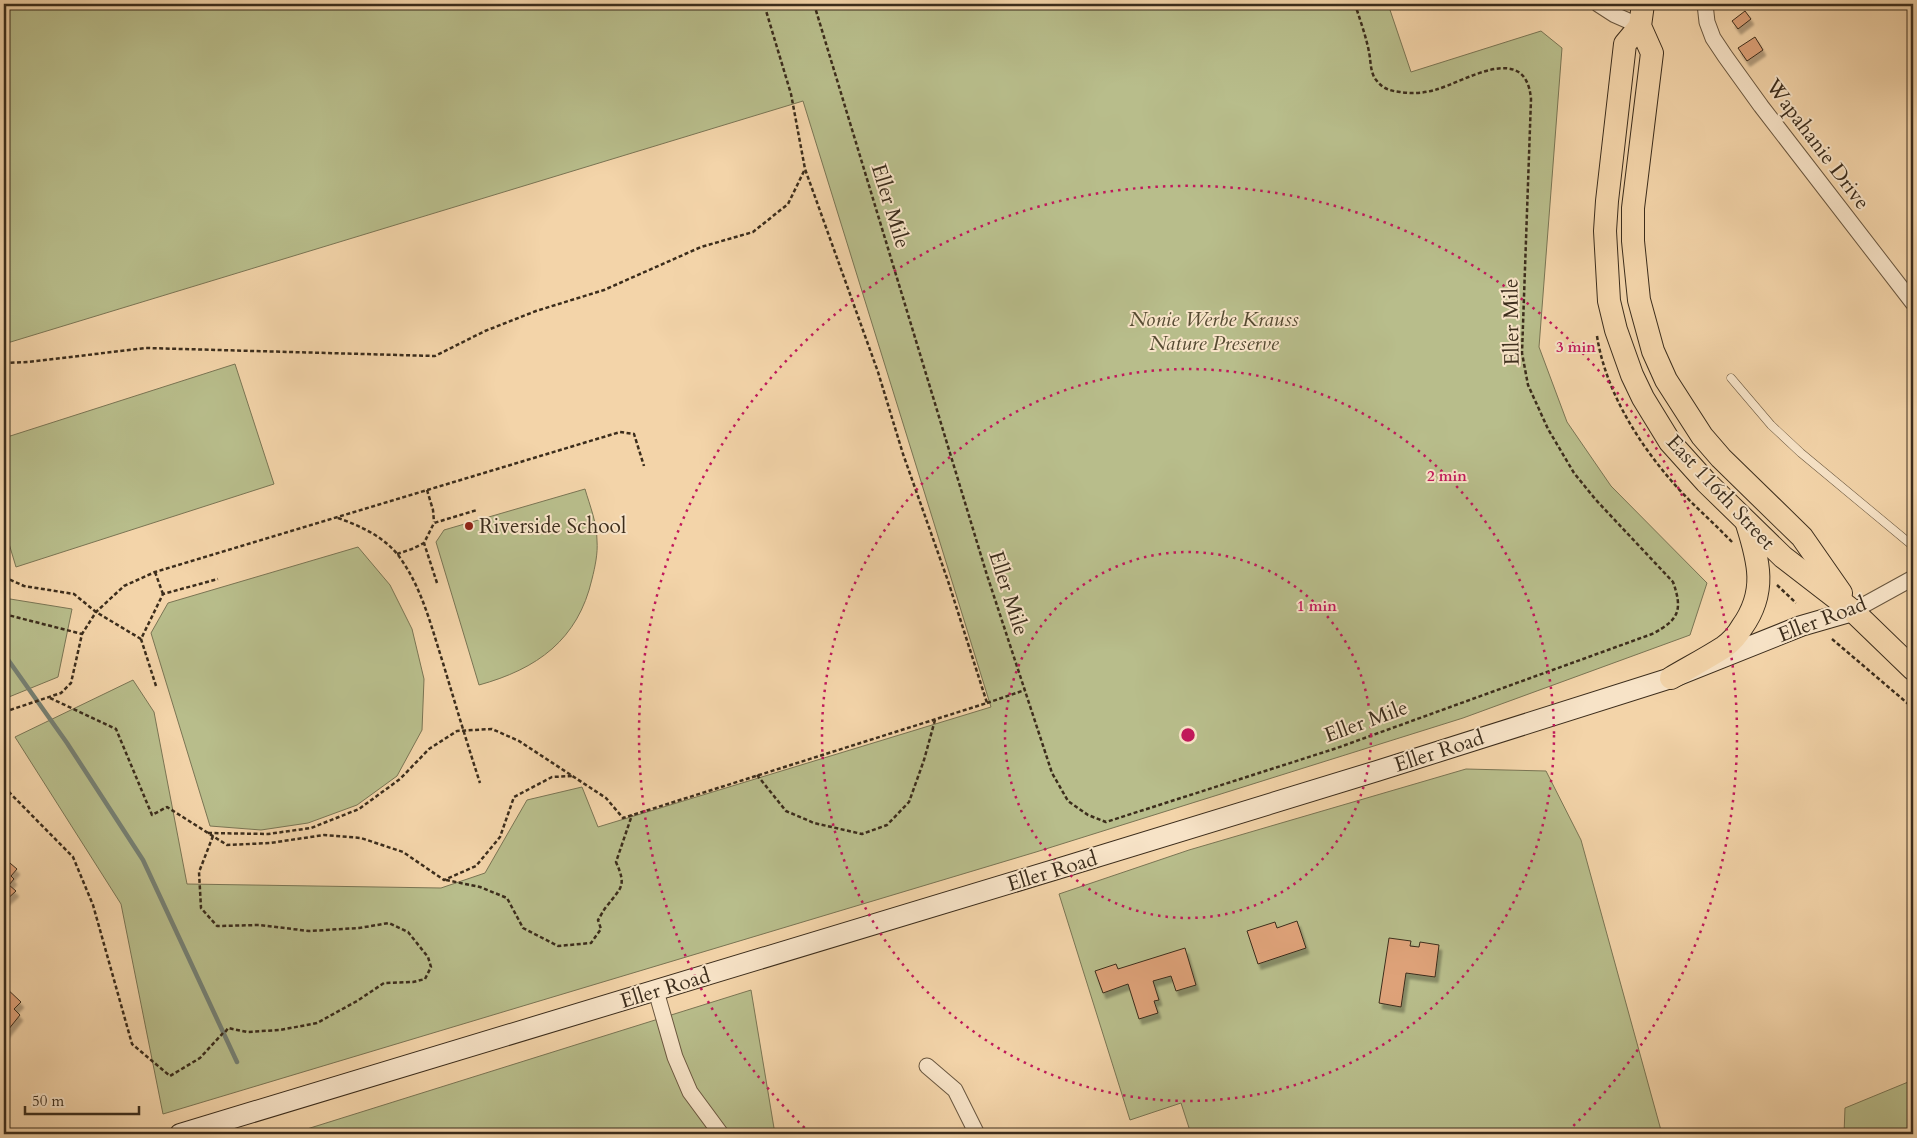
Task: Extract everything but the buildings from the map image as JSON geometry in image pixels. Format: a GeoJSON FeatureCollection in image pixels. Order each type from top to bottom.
{"type":"FeatureCollection","features":[{"type":"Feature","properties":{"kind":"main road","name":"East 116th Street"},"geometry":{"type":"LineString","coordinates":[[1642,15],[1625,44],[1606,201],[1606,266],[1613,316],[1630,368],[1643,398],[1656,420],[1686,462],[1783,557],[1852,611],[1913,669]]}},
{"type":"Feature","properties":{"kind":"main road","name":"East 116th Street"},"geometry":{"type":"LineString","coordinates":[[1642,15],[1652,52],[1633,208],[1633,241],[1639,300],[1652,351],[1666,380],[1702,436],[1721,458],[1802,537],[1852,611]]}},
{"type":"Feature","properties":{"kind":"main road"},"geometry":{"type":"LineString","coordinates":[[1670,678],[1726,646],[1740,631],[1752,612],[1758,591],[1758,567],[1747,523]]}},
{"type":"Feature","properties":{"kind":"street"},"geometry":{"type":"LineString","coordinates":[[1598,4],[1615,15],[1642,15]]}},
{"type":"Feature","properties":{"kind":"street","name":"Wapahanie Drive"},"geometry":{"type":"LineString","coordinates":[[1706,4],[1707,22],[1713,38],[1725,56],[1767,114],[1913,303]]}},
{"type":"Feature","properties":{"kind":"street","name":"Eller Road"},"geometry":{"type":"LineString","coordinates":[[180,1134],[1067,866],[1670,678],[1801,626],[1852,611],[1913,578]]}},
{"type":"Feature","properties":{"kind":"street"},"geometry":{"type":"LineString","coordinates":[[656,991],[675,1057],[690,1092],[721,1134]]}},
{"type":"Feature","properties":{"kind":"street"},"geometry":{"type":"LineString","coordinates":[[927,1066],[955,1090],[977,1134]]}},
{"type":"Feature","properties":{"kind":"lane"},"geometry":{"type":"LineString","coordinates":[[1731,378],[1771,424],[1801,453],[1913,546]]}},
{"type":"Feature","properties":{"kind":"path"},"geometry":{"type":"LineString","coordinates":[[764,4],[791,94],[805,169],[878,372],[903,454],[948,581],[986,703]]}},
{"type":"Feature","properties":{"kind":"path","name":"Eller Mile"},"geometry":{"type":"LineString","coordinates":[[814,4],[986,572],[1052,773],[1068,801],[1088,815],[1106,822],[1337,748],[1652,634],[1667,626],[1676,616],[1679,599],[1673,582],[1596,500],[1574,473],[1548,429],[1528,385],[1522,353],[1530,85],[1523,75],[1513,68],[1499,68],[1434,90],[1410,93],[1388,90],[1376,81],[1355,4]]}},
{"type":"Feature","properties":{"kind":"path"},"geometry":{"type":"LineString","coordinates":[[4,363],[28,362],[146,348],[435,356],[485,331],[536,311],[604,290],[701,247],[753,232],[788,204],[805,169]]}},
{"type":"Feature","properties":{"kind":"path"},"geometry":{"type":"LineString","coordinates":[[4,712],[61,693],[71,683],[82,634],[96,612],[124,586],[155,572],[620,432],[634,434],[644,466]]}},
{"type":"Feature","properties":{"kind":"path"},"geometry":{"type":"LineString","coordinates":[[397,554],[424,543],[434,523],[434,510],[427,490]]}},
{"type":"Feature","properties":{"kind":"path"},"geometry":{"type":"LineString","coordinates":[[434,523],[478,510]]}},
{"type":"Feature","properties":{"kind":"path"},"geometry":{"type":"LineString","coordinates":[[336,517],[359,526],[379,538],[397,554],[414,579],[428,616],[480,783]]}},
{"type":"Feature","properties":{"kind":"path"},"geometry":{"type":"LineString","coordinates":[[424,543],[437,583]]}},
{"type":"Feature","properties":{"kind":"path"},"geometry":{"type":"LineString","coordinates":[[141,639],[163,594],[155,572]]}},
{"type":"Feature","properties":{"kind":"path"},"geometry":{"type":"LineString","coordinates":[[4,578],[24,586],[74,594],[96,612],[141,639],[156,686]]}},
{"type":"Feature","properties":{"kind":"path"},"geometry":{"type":"LineString","coordinates":[[163,594],[218,579]]}},
{"type":"Feature","properties":{"kind":"path"},"geometry":{"type":"LineString","coordinates":[[1776,584],[1796,603]]}},
{"type":"Feature","properties":{"kind":"path"},"geometry":{"type":"LineString","coordinates":[[4,614],[82,634]]}},
{"type":"Feature","properties":{"kind":"path"},"geometry":{"type":"LineString","coordinates":[[1832,640],[1913,708]]}},
{"type":"Feature","properties":{"kind":"path"},"geometry":{"type":"LineString","coordinates":[[208,833],[268,834],[311,828],[359,809],[400,778],[429,749],[456,731],[492,728],[519,741],[606,798],[623,818],[1025,690]]}},
{"type":"Feature","properties":{"kind":"path"},"geometry":{"type":"LineString","coordinates":[[48,697],[116,729],[152,815],[167,807],[227,845],[270,843],[324,835],[361,838],[403,852],[444,880],[480,887],[508,898],[523,928],[558,946],[591,942],[601,929],[598,920],[606,906],[620,892],[622,876],[616,862],[632,815]]}},
{"type":"Feature","properties":{"kind":"path"},"geometry":{"type":"LineString","coordinates":[[757,775],[786,811],[814,823],[862,834],[887,825],[909,802],[924,760],[935,720]]}},
{"type":"Feature","properties":{"kind":"path"},"geometry":{"type":"LineString","coordinates":[[444,880],[476,866],[500,837],[514,797],[552,777],[574,776]]}},
{"type":"Feature","properties":{"kind":"path"},"geometry":{"type":"LineString","coordinates":[[4,787],[73,857],[93,905],[132,1044],[170,1076],[200,1058],[228,1028]]}},
{"type":"Feature","properties":{"kind":"path"},"geometry":{"type":"LineString","coordinates":[[213,836],[199,872],[201,908],[218,926],[259,925],[309,930],[359,928],[390,923],[408,932],[428,957],[431,967],[425,979],[413,982],[384,982],[357,1002],[317,1023],[280,1030],[247,1032],[228,1028]]}},
{"type":"Feature","properties":{"kind":"path"},"geometry":{"type":"LineString","coordinates":[[224,1034],[228,1028]]}},
{"type":"Feature","properties":{"kind":"green space","name":"Nonie Werbe Krauss Nature Preserve"},"geometry":{"type":"Polygon","coordinates":[[[4,4],[1388,4],[1411,72],[1541,31],[1562,48],[1539,347],[1567,422],[1611,486],[1707,583],[1690,635],[1463,718],[1036,852],[163,1114],[121,904],[15,737],[133,680],[154,712],[187,884],[441,888],[485,873],[527,800],[582,787],[598,827],[991,707],[803,101],[4,344],[4,4]]]}},
{"type":"Feature","properties":{"kind":"green space"},"geometry":{"type":"Polygon","coordinates":[[[235,364],[274,484],[16,567],[4,527],[4,438],[235,364]]]}},
{"type":"Feature","properties":{"kind":"green space"},"geometry":{"type":"Polygon","coordinates":[[[585,489],[596,528],[597,550],[586,600],[577,619],[552,649],[537,661],[500,678],[479,685],[436,542],[444,530],[585,489]]]}},
{"type":"Feature","properties":{"kind":"green space"},"geometry":{"type":"Polygon","coordinates":[[[358,547],[390,585],[412,629],[424,679],[422,730],[397,776],[357,805],[308,823],[261,830],[210,826],[151,633],[168,603],[358,547]]]}},
{"type":"Feature","properties":{"kind":"green space"},"geometry":{"type":"Polygon","coordinates":[[[4,598],[72,609],[58,677],[4,699],[4,598]]]}},
{"type":"Feature","properties":{"kind":"green space"},"geometry":{"type":"Polygon","coordinates":[[[1466,769],[1546,771],[1581,840],[1662,1134],[1191,1134],[1181,1103],[1130,1120],[1059,894],[1189,850],[1466,769]]]}},
{"type":"Feature","properties":{"kind":"green space"},"geometry":{"type":"Polygon","coordinates":[[[751,990],[775,1134],[291,1134],[751,990]]]}},
{"type":"Feature","properties":{"kind":"green space"},"geometry":{"type":"Polygon","coordinates":[[[1913,1080],[1913,1133],[1844,1134],[1845,1108],[1913,1080]]]}},
{"type":"Feature","properties":{"kind":"waterway"},"geometry":{"type":"LineString","coordinates":[[4,654],[67,743],[143,860],[237,1062]]}},
{"type":"Feature","properties":{"kind":"place","name":"Riverside School"},"geometry":{"type":"Point","coordinates":[469,526]}}]}
